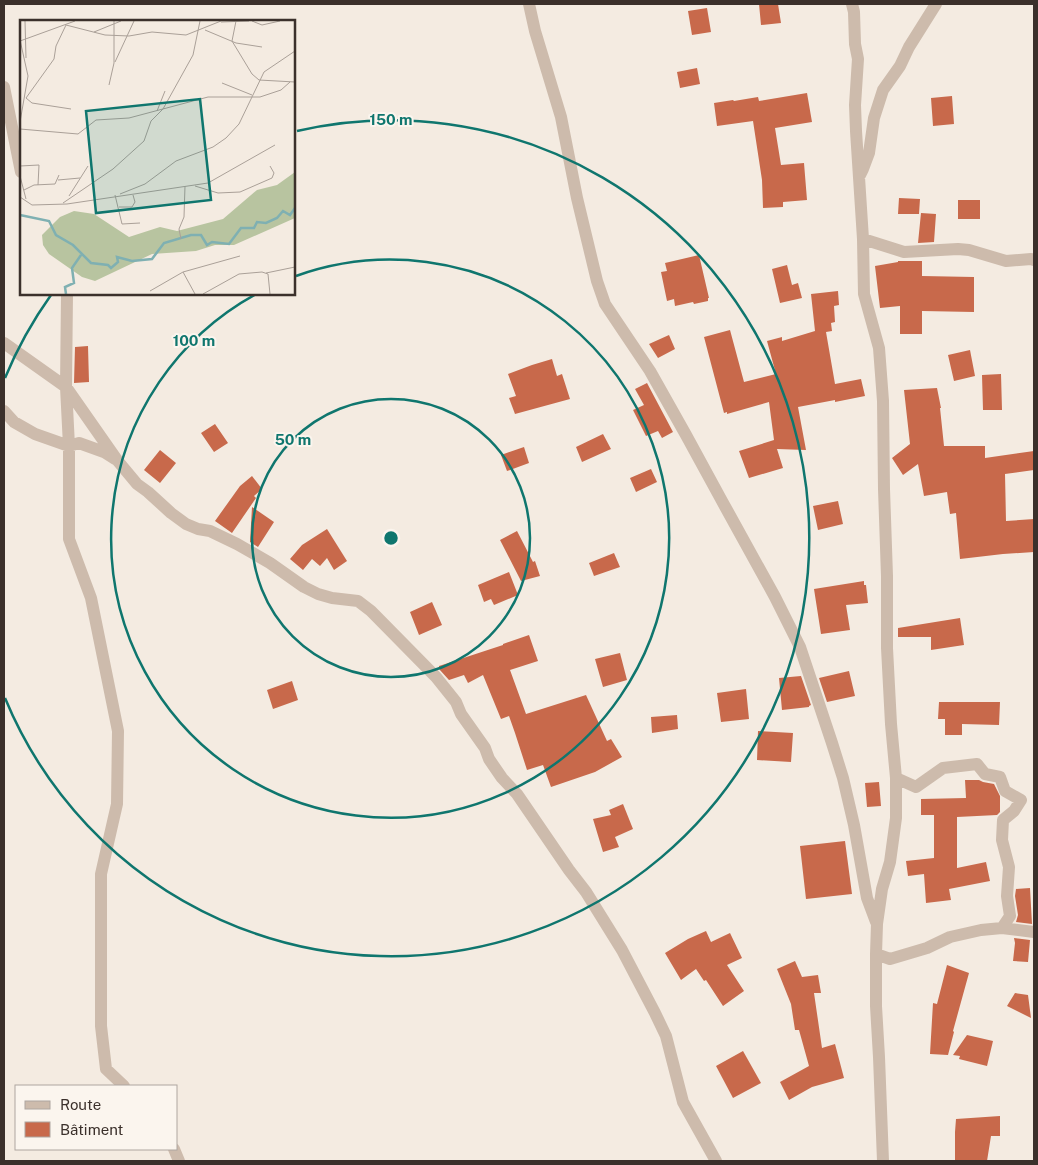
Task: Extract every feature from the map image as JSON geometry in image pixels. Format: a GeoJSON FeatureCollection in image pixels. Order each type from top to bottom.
{"type":"FeatureCollection","features":[{"type":"Feature","properties":{"kind":"street"},"geometry":{"type":"LineString","coordinates":[[529,4],[535,31],[561,117],[579,206],[597,281],[605,304],[650,371],[682,426],[800,647],[843,778],[854,825],[867,898],[877,924]]}},
{"type":"Feature","properties":{"kind":"street"},"geometry":{"type":"LineString","coordinates":[[852,4],[858,59],[855,105],[863,239],[864,294],[879,348],[883,401],[888,648],[891,724],[896,778],[896,818],[890,862],[882,889],[877,924],[876,1006],[880,1057],[883,1161]]}},
{"type":"Feature","properties":{"kind":"street"},"geometry":{"type":"LineString","coordinates":[[859,177],[869,153],[874,118],[883,90],[900,66],[909,47],[936,4]]}},
{"type":"Feature","properties":{"kind":"street"},"geometry":{"type":"LineString","coordinates":[[4,87],[20,167]]}},
{"type":"Feature","properties":{"kind":"street"},"geometry":{"type":"LineString","coordinates":[[863,239],[904,252],[958,249],[969,250],[1006,261],[1034,260]]}},
{"type":"Feature","properties":{"kind":"street"},"geometry":{"type":"LineString","coordinates":[[67,295],[66,387],[69,446],[69,539],[92,598],[118,731],[117,804],[100,874],[101,1026],[106,1069],[123,1085]]}},
{"type":"Feature","properties":{"kind":"street"},"geometry":{"type":"LineString","coordinates":[[4,342],[66,387],[117,460],[137,484],[171,513],[186,524],[210,531],[237,544],[318,594],[358,602],[371,611],[436,677],[456,702],[461,714],[485,748],[489,760],[517,794],[586,892],[622,950],[666,1036],[684,1102],[716,1161]]}},
{"type":"Feature","properties":{"kind":"street"},"geometry":{"type":"LineString","coordinates":[[4,411],[14,422],[44,437],[69,446],[79,443],[104,452],[117,460]]}},
{"type":"Feature","properties":{"kind":"street"},"geometry":{"type":"LineString","coordinates":[[896,778],[916,787],[943,768],[977,764],[985,774],[1000,777],[1005,791],[1021,800],[1014,811],[1003,820],[1002,840],[1009,867],[1007,896],[1010,916],[1002,928]]}},
{"type":"Feature","properties":{"kind":"street"},"geometry":{"type":"LineString","coordinates":[[876,954],[890,959],[928,948],[950,937],[981,930],[1002,928],[1034,932]]}},
{"type":"Feature","properties":{"kind":"building"},"geometry":{"type":"Polygon","coordinates":[[[759,4],[778,4],[781,23],[761,25],[759,4]]]}},
{"type":"Feature","properties":{"kind":"building"},"geometry":{"type":"Polygon","coordinates":[[[707,8],[711,32],[692,35],[688,11],[707,8]]]}},
{"type":"Feature","properties":{"kind":"building"},"geometry":{"type":"Polygon","coordinates":[[[697,68],[700,84],[680,88],[677,72],[697,68]]]}},
{"type":"Feature","properties":{"kind":"building"},"geometry":{"type":"Polygon","coordinates":[[[807,93],[812,122],[775,128],[781,165],[804,163],[807,200],[783,202],[783,207],[763,208],[762,180],[753,121],[717,126],[714,103],[758,97],[759,101],[807,93]]]}},
{"type":"Feature","properties":{"kind":"building"},"geometry":{"type":"Polygon","coordinates":[[[952,96],[954,124],[933,126],[931,98],[952,96]]]}},
{"type":"Feature","properties":{"kind":"building"},"geometry":{"type":"Polygon","coordinates":[[[899,198],[920,199],[919,214],[898,214],[899,198]]]}},
{"type":"Feature","properties":{"kind":"building"},"geometry":{"type":"Polygon","coordinates":[[[958,200],[980,200],[980,219],[958,219],[958,200]]]}},
{"type":"Feature","properties":{"kind":"building"},"geometry":{"type":"Polygon","coordinates":[[[921,213],[936,214],[934,242],[918,243],[921,213]]]}},
{"type":"Feature","properties":{"kind":"building"},"geometry":{"type":"Polygon","coordinates":[[[699,255],[709,298],[708,301],[675,306],[674,299],[667,301],[661,272],[667,271],[665,263],[699,255]]]}},
{"type":"Feature","properties":{"kind":"building"},"geometry":{"type":"Polygon","coordinates":[[[898,261],[922,261],[922,276],[974,277],[974,312],[922,311],[922,334],[900,334],[900,306],[880,308],[875,266],[898,261]]]}},
{"type":"Feature","properties":{"kind":"building"},"geometry":{"type":"Polygon","coordinates":[[[787,265],[792,285],[798,283],[802,298],[780,303],[772,269],[787,265]]]}},
{"type":"Feature","properties":{"kind":"building"},"geometry":{"type":"Polygon","coordinates":[[[838,291],[839,305],[834,306],[835,322],[831,323],[832,331],[826,332],[835,384],[861,379],[865,396],[798,407],[806,450],[777,449],[783,468],[749,478],[739,451],[774,440],[769,402],[727,414],[727,412],[724,413],[704,337],[730,330],[744,382],[776,374],[767,341],[782,337],[782,341],[815,331],[811,294],[838,291]]]}},
{"type":"Feature","properties":{"kind":"building"},"geometry":{"type":"Polygon","coordinates":[[[669,335],[675,349],[658,358],[649,344],[669,335]]]}},
{"type":"Feature","properties":{"kind":"building"},"geometry":{"type":"Polygon","coordinates":[[[88,346],[89,382],[74,383],[75,347],[88,346]]]}},
{"type":"Feature","properties":{"kind":"building"},"geometry":{"type":"Polygon","coordinates":[[[970,350],[975,376],[954,381],[948,355],[970,350]]]}},
{"type":"Feature","properties":{"kind":"building"},"geometry":{"type":"Polygon","coordinates":[[[552,359],[557,376],[562,374],[570,399],[515,414],[509,398],[516,396],[508,374],[552,359]]]}},
{"type":"Feature","properties":{"kind":"building"},"geometry":{"type":"Polygon","coordinates":[[[1001,374],[1002,410],[983,410],[982,375],[1001,374]]]}},
{"type":"Feature","properties":{"kind":"building"},"geometry":{"type":"Polygon","coordinates":[[[647,383],[673,432],[662,438],[658,431],[646,436],[633,410],[644,405],[635,389],[647,383]]]}},
{"type":"Feature","properties":{"kind":"building"},"geometry":{"type":"Polygon","coordinates":[[[937,388],[941,408],[944,446],[985,446],[985,458],[1034,451],[1034,470],[1005,474],[1006,521],[1034,519],[1034,552],[960,559],[956,513],[950,514],[947,492],[924,496],[918,464],[903,475],[892,458],[910,444],[904,390],[937,388]]]}},
{"type":"Feature","properties":{"kind":"building"},"geometry":{"type":"Polygon","coordinates":[[[215,424],[228,443],[214,452],[201,433],[215,424]]]}},
{"type":"Feature","properties":{"kind":"building"},"geometry":{"type":"Polygon","coordinates":[[[603,434],[611,449],[582,462],[576,447],[603,434]]]}},
{"type":"Feature","properties":{"kind":"building"},"geometry":{"type":"Polygon","coordinates":[[[524,447],[529,463],[507,471],[501,455],[524,447]]]}},
{"type":"Feature","properties":{"kind":"building"},"geometry":{"type":"Polygon","coordinates":[[[160,450],[176,463],[160,483],[144,470],[160,450]]]}},
{"type":"Feature","properties":{"kind":"building"},"geometry":{"type":"Polygon","coordinates":[[[651,469],[657,482],[636,492],[630,478],[651,469]]]}},
{"type":"Feature","properties":{"kind":"building"},"geometry":{"type":"Polygon","coordinates":[[[252,476],[262,489],[254,496],[256,498],[232,533],[215,521],[240,486],[252,476]]]}},
{"type":"Feature","properties":{"kind":"building"},"geometry":{"type":"Polygon","coordinates":[[[838,501],[843,524],[818,530],[813,506],[838,501]]]}},
{"type":"Feature","properties":{"kind":"building"},"geometry":{"type":"Polygon","coordinates":[[[252,507],[274,522],[258,547],[250,542],[252,507]]]}},
{"type":"Feature","properties":{"kind":"building"},"geometry":{"type":"Polygon","coordinates":[[[327,529],[347,561],[334,570],[327,558],[320,566],[312,559],[303,570],[290,559],[302,545],[327,529]]]}},
{"type":"Feature","properties":{"kind":"building"},"geometry":{"type":"Polygon","coordinates":[[[517,531],[533,562],[535,561],[540,576],[521,581],[500,540],[517,531]]]}},
{"type":"Feature","properties":{"kind":"building"},"geometry":{"type":"Polygon","coordinates":[[[614,553],[620,567],[594,576],[589,563],[614,553]]]}},
{"type":"Feature","properties":{"kind":"building"},"geometry":{"type":"Polygon","coordinates":[[[509,572],[518,595],[494,605],[491,599],[484,602],[478,585],[509,572]]]}},
{"type":"Feature","properties":{"kind":"building"},"geometry":{"type":"Polygon","coordinates":[[[864,581],[868,603],[846,605],[850,630],[821,634],[814,589],[864,581]]]}},
{"type":"Feature","properties":{"kind":"building"},"geometry":{"type":"Polygon","coordinates":[[[432,602],[442,625],[419,635],[410,612],[432,602]]]}},
{"type":"Feature","properties":{"kind":"building"},"geometry":{"type":"Polygon","coordinates":[[[960,618],[964,645],[931,650],[931,637],[898,637],[898,628],[960,618]]]}},
{"type":"Feature","properties":{"kind":"building"},"geometry":{"type":"Polygon","coordinates":[[[529,635],[538,661],[510,670],[526,714],[586,695],[607,741],[611,739],[622,757],[595,772],[551,787],[543,765],[527,770],[509,716],[501,719],[483,675],[468,683],[464,675],[449,680],[439,669],[439,666],[529,635]]]}},
{"type":"Feature","properties":{"kind":"building"},"geometry":{"type":"Polygon","coordinates":[[[620,653],[627,680],[603,687],[595,659],[620,653]]]}},
{"type":"Feature","properties":{"kind":"building"},"geometry":{"type":"Polygon","coordinates":[[[849,671],[855,696],[827,702],[819,678],[849,671]]]}},
{"type":"Feature","properties":{"kind":"building"},"geometry":{"type":"Polygon","coordinates":[[[801,676],[811,705],[809,707],[782,710],[779,678],[801,676]]]}},
{"type":"Feature","properties":{"kind":"building"},"geometry":{"type":"Polygon","coordinates":[[[292,681],[298,700],[273,709],[267,690],[292,681]]]}},
{"type":"Feature","properties":{"kind":"building"},"geometry":{"type":"Polygon","coordinates":[[[746,689],[749,719],[721,722],[717,693],[746,689]]]}},
{"type":"Feature","properties":{"kind":"building"},"geometry":{"type":"Polygon","coordinates":[[[939,702],[1000,702],[999,725],[962,724],[962,735],[945,735],[945,719],[938,719],[939,702]]]}},
{"type":"Feature","properties":{"kind":"building"},"geometry":{"type":"Polygon","coordinates":[[[677,715],[678,729],[652,733],[651,717],[677,715]]]}},
{"type":"Feature","properties":{"kind":"building"},"geometry":{"type":"Polygon","coordinates":[[[758,731],[793,733],[791,762],[757,760],[758,731]]]}},
{"type":"Feature","properties":{"kind":"building"},"geometry":{"type":"Polygon","coordinates":[[[965,780],[979,780],[994,784],[1000,796],[1000,812],[997,815],[957,817],[957,868],[986,862],[990,881],[949,889],[951,900],[926,903],[924,874],[908,876],[906,861],[934,858],[934,815],[921,815],[921,799],[966,798],[965,780]]]}},
{"type":"Feature","properties":{"kind":"building"},"geometry":{"type":"Polygon","coordinates":[[[879,782],[881,806],[867,807],[865,783],[879,782]]]}},
{"type":"Feature","properties":{"kind":"building"},"geometry":{"type":"Polygon","coordinates":[[[623,804],[633,829],[615,837],[619,847],[603,852],[593,819],[611,815],[609,810],[623,804]]]}},
{"type":"Feature","properties":{"kind":"building"},"geometry":{"type":"Polygon","coordinates":[[[845,841],[852,894],[806,899],[800,846],[845,841]]]}},
{"type":"Feature","properties":{"kind":"building"},"geometry":{"type":"Polygon","coordinates":[[[1030,888],[1032,924],[1016,922],[1018,915],[1015,896],[1016,889],[1030,888]]]}},
{"type":"Feature","properties":{"kind":"building"},"geometry":{"type":"Polygon","coordinates":[[[706,931],[711,942],[730,933],[742,958],[727,965],[744,991],[723,1006],[706,980],[704,981],[696,969],[681,980],[665,953],[706,931]]]}},
{"type":"Feature","properties":{"kind":"building"},"geometry":{"type":"Polygon","coordinates":[[[1014,938],[1030,940],[1028,962],[1013,961],[1014,938]]]}},
{"type":"Feature","properties":{"kind":"building"},"geometry":{"type":"Polygon","coordinates":[[[795,961],[802,977],[818,975],[821,993],[814,993],[822,1048],[835,1044],[844,1078],[812,1087],[789,1100],[780,1082],[809,1066],[799,1030],[795,1030],[791,1004],[777,969],[795,961]]]}},
{"type":"Feature","properties":{"kind":"building"},"geometry":{"type":"Polygon","coordinates":[[[947,965],[969,973],[948,1055],[930,1054],[933,1003],[937,1004],[947,965]]]}},
{"type":"Feature","properties":{"kind":"building"},"geometry":{"type":"Polygon","coordinates":[[[1015,993],[1028,995],[1031,1018],[1007,1006],[1015,993]]]}},
{"type":"Feature","properties":{"kind":"building"},"geometry":{"type":"Polygon","coordinates":[[[967,1035],[993,1041],[987,1066],[959,1059],[960,1056],[953,1055],[967,1035]]]}},
{"type":"Feature","properties":{"kind":"building"},"geometry":{"type":"Polygon","coordinates":[[[743,1051],[761,1083],[733,1098],[716,1066],[743,1051]]]}},
{"type":"Feature","properties":{"kind":"building"},"geometry":{"type":"Polygon","coordinates":[[[1000,1116],[1000,1136],[991,1136],[987,1161],[955,1161],[956,1119],[1000,1116]]]}}]}
